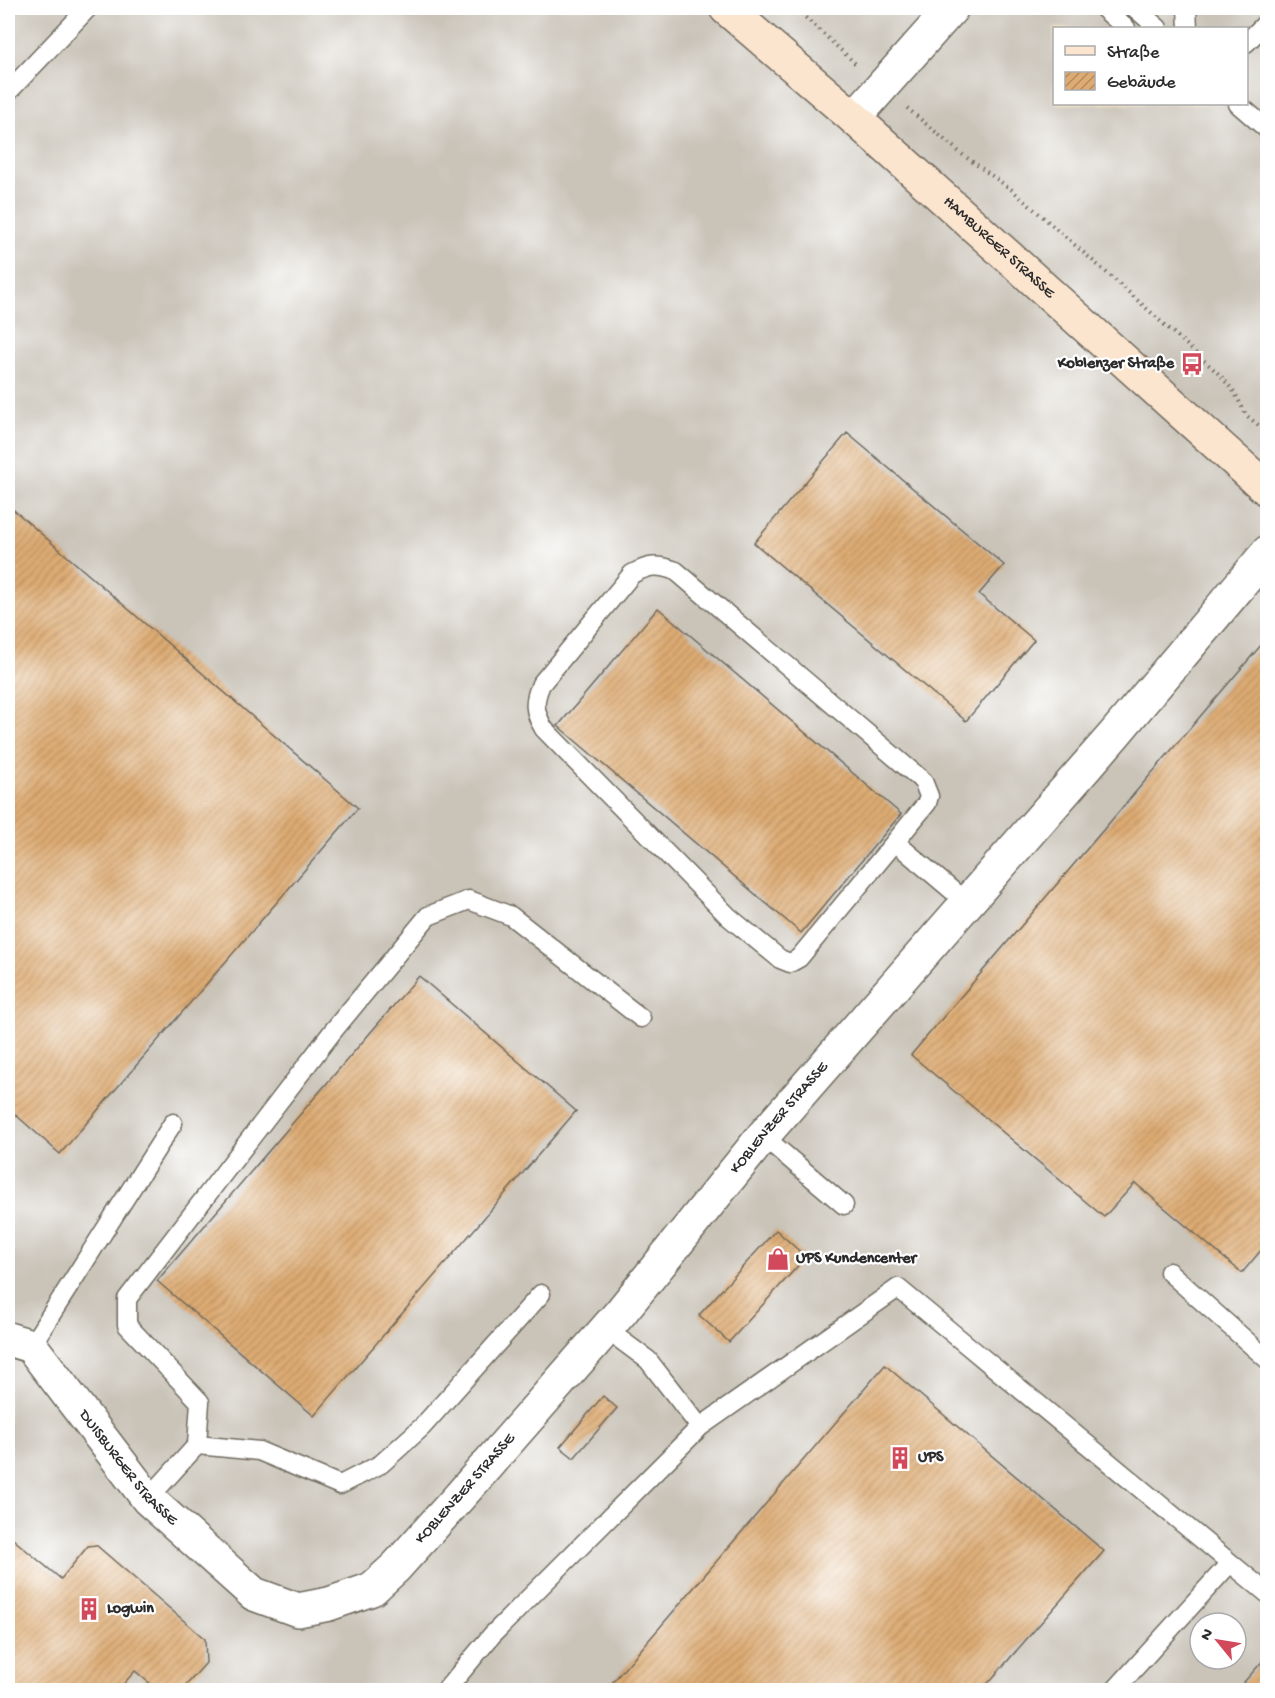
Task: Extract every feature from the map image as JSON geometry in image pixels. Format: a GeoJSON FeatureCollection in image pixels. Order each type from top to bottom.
{"type":"FeatureCollection","features":[{"type":"Feature","properties":{"kind":"street","name":"HAMBURGER STRASSE"},"geometry":{"type":"LineString","coordinates":[[726,8],[854,118],[1268,490]]}},
{"type":"Feature","properties":{"kind":"street"},"geometry":{"type":"LineString","coordinates":[[854,118],[952,8]]}},
{"type":"Feature","properties":{"kind":"street","name":"KOBLENZER STRASSE"},"geometry":{"type":"LineString","coordinates":[[254,1594],[298,1610],[329,1604],[372,1589],[396,1567],[606,1329],[763,1136],[1113,736],[1268,552]]}},
{"type":"Feature","properties":{"kind":"street","name":"DUISBURGER STRASSE"},"geometry":{"type":"LineString","coordinates":[[19,1343],[148,1499],[254,1594]]}},
{"type":"Feature","properties":{"kind":"lane"},"geometry":{"type":"LineString","coordinates":[[8,92],[88,8]]}},
{"type":"Feature","properties":{"kind":"lane"},"geometry":{"type":"LineString","coordinates":[[1103,8],[1125,27]]}},
{"type":"Feature","properties":{"kind":"lane"},"geometry":{"type":"LineString","coordinates":[[1134,8],[1157,27]]}},
{"type":"Feature","properties":{"kind":"lane"},"geometry":{"type":"LineString","coordinates":[[1186,8],[1188,27]]}},
{"type":"Feature","properties":{"kind":"lane"},"geometry":{"type":"LineString","coordinates":[[1248,41],[1268,21]]}},
{"type":"Feature","properties":{"kind":"lane"},"geometry":{"type":"LineString","coordinates":[[1239,105],[1268,130]]}},
{"type":"Feature","properties":{"kind":"lane"},"geometry":{"type":"LineString","coordinates":[[659,564],[676,571],[922,781],[929,796],[927,803],[895,842],[799,958],[790,963],[780,959],[729,917],[544,729],[536,716],[534,701],[541,684],[632,574],[645,567],[659,564]]}},
{"type":"Feature","properties":{"kind":"lane"},"geometry":{"type":"LineString","coordinates":[[895,842],[967,903]]}},
{"type":"Feature","properties":{"kind":"lane"},"geometry":{"type":"LineString","coordinates":[[148,1499],[197,1445],[200,1402],[127,1325],[127,1299],[333,1031],[428,916],[470,900],[511,916],[641,1018]]}},
{"type":"Feature","properties":{"kind":"lane"},"geometry":{"type":"LineString","coordinates":[[19,1343],[173,1123]]}},
{"type":"Feature","properties":{"kind":"lane"},"geometry":{"type":"LineString","coordinates":[[763,1136],[844,1205]]}},
{"type":"Feature","properties":{"kind":"lane"},"geometry":{"type":"LineString","coordinates":[[1168,1272],[1268,1360]]}},
{"type":"Feature","properties":{"kind":"lane"},"geometry":{"type":"LineString","coordinates":[[446,1690],[492,1635],[699,1427],[898,1288],[1268,1594]]}},
{"type":"Feature","properties":{"kind":"lane"},"geometry":{"type":"LineString","coordinates":[[197,1445],[259,1451],[340,1485],[381,1464],[422,1427],[541,1294]]}},
{"type":"Feature","properties":{"kind":"lane"},"geometry":{"type":"LineString","coordinates":[[606,1329],[648,1360],[699,1427]]}},
{"type":"Feature","properties":{"kind":"lane"},"geometry":{"type":"LineString","coordinates":[[1115,1690],[1230,1563]]}},
{"type":"Feature","properties":{"kind":"path"},"geometry":{"type":"LineString","coordinates":[[798,8],[804,17],[881,86],[963,155],[1012,190],[1221,376],[1246,415],[1268,433]]}},
{"type":"Feature","properties":{"kind":"shaded area"},"geometry":{"type":"Polygon","coordinates":[[[8,8],[1267,8],[1267,1690],[8,1690],[8,8]]]}},
{"type":"Feature","properties":{"kind":"building"},"geometry":{"type":"Polygon","coordinates":[[[847,433],[1004,565],[979,594],[1034,640],[966,721],[754,543],[847,433]]]}},
{"type":"Feature","properties":{"kind":"building"},"geometry":{"type":"Polygon","coordinates":[[[8,505],[358,808],[60,1154],[8,1108],[8,505]]]}},
{"type":"Feature","properties":{"kind":"building"},"geometry":{"type":"Polygon","coordinates":[[[658,608],[901,814],[801,933],[558,726],[658,608]]]}},
{"type":"Feature","properties":{"kind":"building"},"geometry":{"type":"Polygon","coordinates":[[[1268,637],[1268,1242],[1242,1273],[1135,1183],[1104,1217],[911,1055],[1268,637]]]}},
{"type":"Feature","properties":{"kind":"building"},"geometry":{"type":"Polygon","coordinates":[[[419,976],[576,1111],[314,1416],[157,1281],[419,976]]]}},
{"type":"Feature","properties":{"kind":"building"},"geometry":{"type":"Polygon","coordinates":[[[776,1230],[806,1257],[729,1342],[699,1315],[776,1230]]]}},
{"type":"Feature","properties":{"kind":"building","name":"UPS"},"geometry":{"type":"Polygon","coordinates":[[[885,1365],[1104,1551],[982,1690],[606,1690],[885,1365]]]}},
{"type":"Feature","properties":{"kind":"building"},"geometry":{"type":"Polygon","coordinates":[[[603,1396],[617,1408],[574,1458],[560,1447],[603,1396]]]}},
{"type":"Feature","properties":{"kind":"building","name":"Logwin"},"geometry":{"type":"Polygon","coordinates":[[[8,1535],[61,1579],[88,1546],[96,1545],[205,1639],[206,1663],[182,1690],[158,1690],[135,1671],[118,1690],[8,1690],[8,1535]]]}},
{"type":"Feature","properties":{"kind":"building"},"geometry":{"type":"Polygon","coordinates":[[[1268,1655],[1268,1690],[1237,1690],[1268,1655]]]}},
{"type":"Feature","properties":{"kind":"place","name":"Koblenzer Straße"},"geometry":{"type":"Point","coordinates":[1192,364]}},
{"type":"Feature","properties":{"kind":"place","name":"UPS Kundencenter"},"geometry":{"type":"Point","coordinates":[778,1259]}},
{"type":"Feature","properties":{"kind":"place","name":"UPS"},"geometry":{"type":"Point","coordinates":[900,1458]}},
{"type":"Feature","properties":{"kind":"place","name":"Logwin"},"geometry":{"type":"Point","coordinates":[89,1609]}}]}
